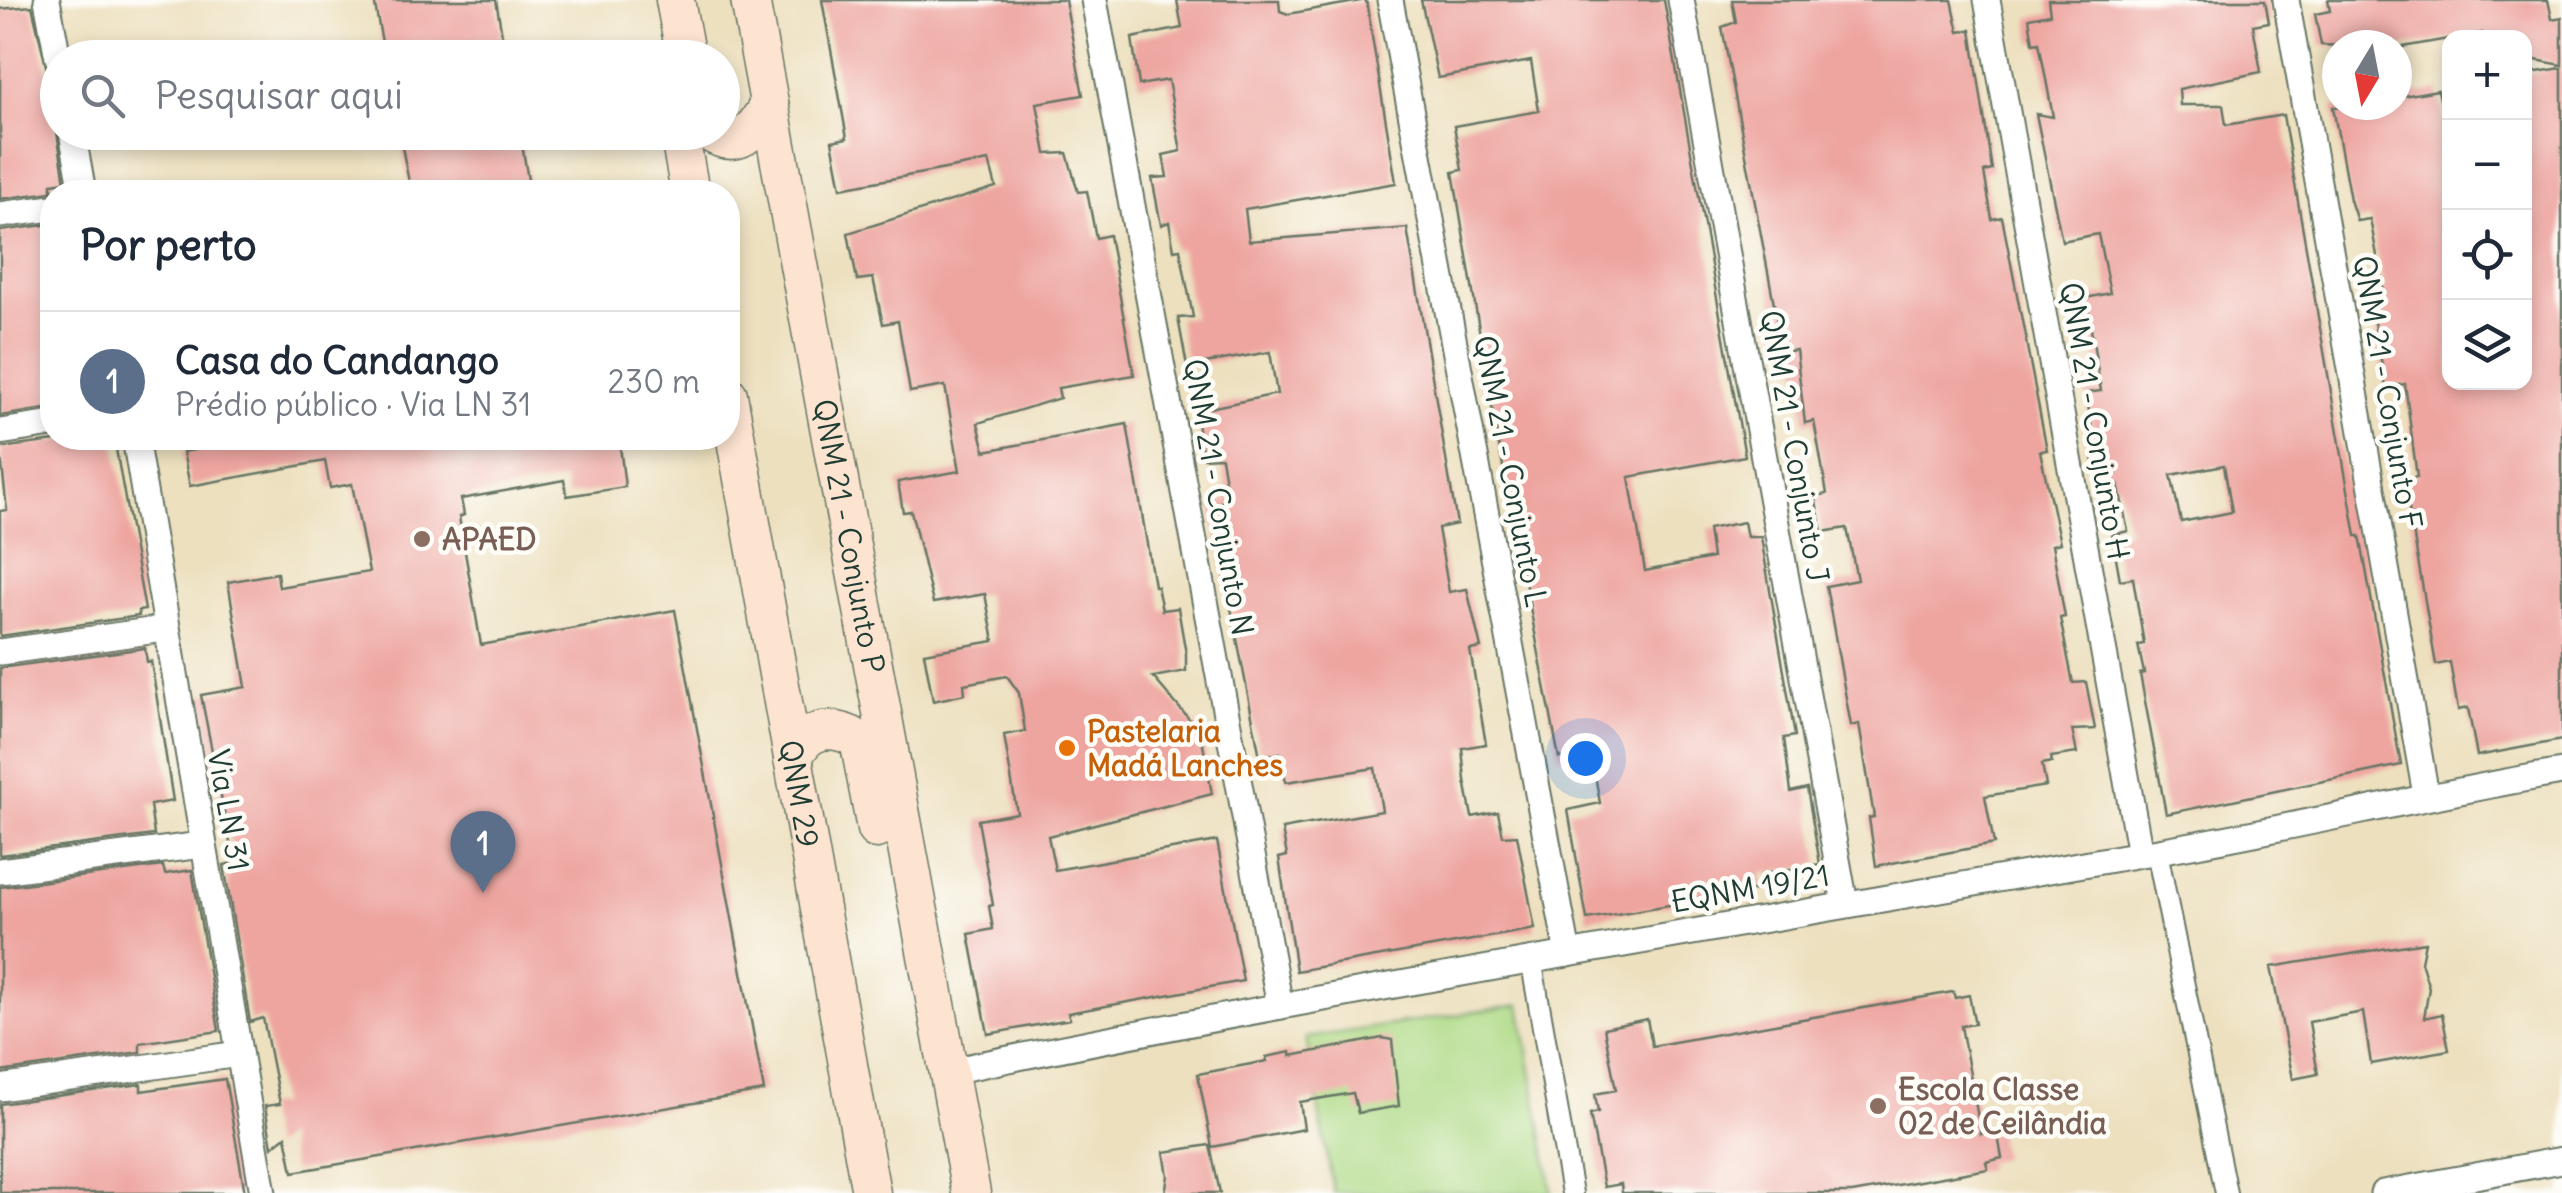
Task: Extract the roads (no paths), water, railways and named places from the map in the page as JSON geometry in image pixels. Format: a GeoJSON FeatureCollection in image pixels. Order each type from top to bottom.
{"type":"FeatureCollection","features":[{"type":"Feature","properties":{"kind":"main road"},"geometry":{"type":"LineString","coordinates":[[655,0],[663,40]]}},
{"type":"Feature","properties":{"kind":"main road"},"geometry":{"type":"LineString","coordinates":[[675,0],[683,40]]}},
{"type":"Feature","properties":{"kind":"main road","name":"QNM 21 - Conjunto P"},"geometry":{"type":"LineString","coordinates":[[750,0],[971,1193]]}},
{"type":"Feature","properties":{"kind":"main road"},"geometry":{"type":"LineString","coordinates":[[740,139],[751,133],[768,106]]}},
{"type":"Feature","properties":{"kind":"main road"},"geometry":{"type":"LineString","coordinates":[[683,150],[688,180]]}},
{"type":"Feature","properties":{"kind":"main road","name":"QNM 29"},"geometry":{"type":"LineString","coordinates":[[738,450],[871,1193]]}},
{"type":"Feature","properties":{"kind":"main road"},"geometry":{"type":"LineString","coordinates":[[793,759],[800,742],[814,732],[835,730],[859,740],[889,897],[935,1006]]}},
{"type":"Feature","properties":{"kind":"street"},"geometry":{"type":"LineString","coordinates":[[47,0],[55,40]]}},
{"type":"Feature","properties":{"kind":"street","name":"QNM 21 - Conjunto N"},"geometry":{"type":"LineString","coordinates":[[1094,0],[1280,1006]]}},
{"type":"Feature","properties":{"kind":"street","name":"QNM 21 - Conjunto L"},"geometry":{"type":"LineString","coordinates":[[1390,0],[1568,954]]}},
{"type":"Feature","properties":{"kind":"street","name":"QNM 21 - Conjunto J"},"geometry":{"type":"LineString","coordinates":[[1681,0],[1845,904]]}},
{"type":"Feature","properties":{"kind":"street","name":"QNM 21 - Conjunto H"},"geometry":{"type":"LineString","coordinates":[[1986,0],[2148,853]]}},
{"type":"Feature","properties":{"kind":"street","name":"QNM 21 - Conjunto F"},"geometry":{"type":"LineString","coordinates":[[2286,0],[2426,795]]}},
{"type":"Feature","properties":{"kind":"street"},"geometry":{"type":"LineString","coordinates":[[75,150],[80,180]]}},
{"type":"Feature","properties":{"kind":"street"},"geometry":{"type":"LineString","coordinates":[[0,215],[40,210]]}},
{"type":"Feature","properties":{"kind":"street"},"geometry":{"type":"LineString","coordinates":[[0,432],[40,426]]}},
{"type":"Feature","properties":{"kind":"street","name":"Via LN 31"},"geometry":{"type":"LineString","coordinates":[[137,450],[262,1193]]}},
{"type":"Feature","properties":{"kind":"street"},"geometry":{"type":"LineString","coordinates":[[0,652],[164,629]]}},
{"type":"Feature","properties":{"kind":"street","name":"EQNM 19/21"},"geometry":{"type":"LineString","coordinates":[[950,1071],[1531,959],[2148,853],[2426,795],[2562,772]]}},
{"type":"Feature","properties":{"kind":"street"},"geometry":{"type":"LineString","coordinates":[[0,870],[202,844]]}},
{"type":"Feature","properties":{"kind":"street"},"geometry":{"type":"LineString","coordinates":[[2148,853],[2226,1193]]}},
{"type":"Feature","properties":{"kind":"street"},"geometry":{"type":"LineString","coordinates":[[1531,959],[1572,1193]]}},
{"type":"Feature","properties":{"kind":"street"},"geometry":{"type":"LineString","coordinates":[[0,1088],[238,1054]]}},
{"type":"Feature","properties":{"kind":"street"},"geometry":{"type":"LineString","coordinates":[[2383,1193],[2503,1182],[2562,1160]]}},
{"type":"Feature","properties":{"kind":"place","name":"APAED"},"geometry":{"type":"Point","coordinates":[422,539]}},
{"type":"Feature","properties":{"kind":"place","name":"Pastelaria Madá Lanches"},"geometry":{"type":"Point","coordinates":[1067,748]}},
{"type":"Feature","properties":{"kind":"place","name":"Casa do Candango"},"geometry":{"type":"Point","coordinates":[483,893]}},
{"type":"Feature","properties":{"kind":"place","name":"Escola Classe 02 de Ceilândia"},"geometry":{"type":"Point","coordinates":[1878,1106]}}]}
